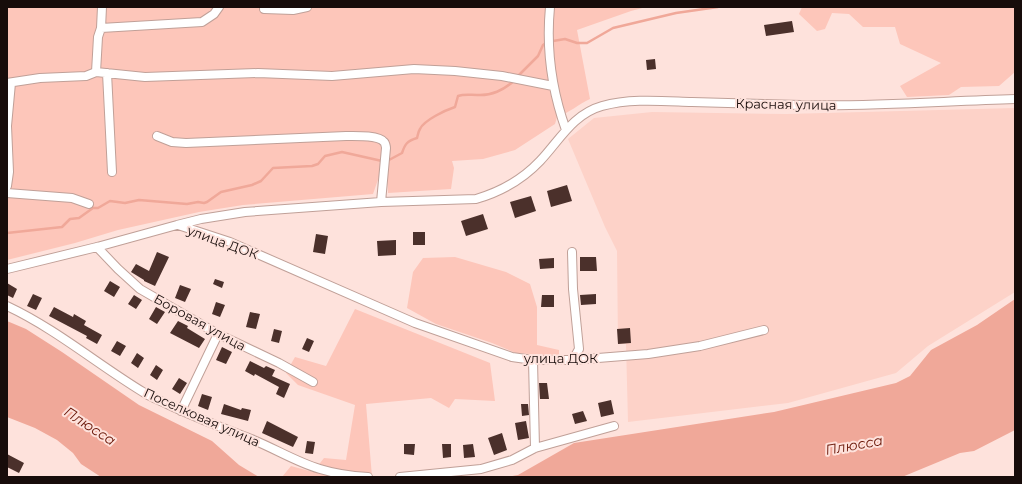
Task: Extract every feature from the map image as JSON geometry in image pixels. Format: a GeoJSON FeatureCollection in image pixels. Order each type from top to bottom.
{"type":"FeatureCollection","features":[{"type":"Feature","properties":{"kind":"street"},"geometry":{"type":"LineString","coordinates":[[96,72],[98,37],[101,28],[102,7]]}},
{"type":"Feature","properties":{"kind":"street"},"geometry":{"type":"LineString","coordinates":[[101,28],[202,22],[214,14],[219,7]]}},
{"type":"Feature","properties":{"kind":"street"},"geometry":{"type":"LineString","coordinates":[[264,9],[293,10],[307,7]]}},
{"type":"Feature","properties":{"kind":"street"},"geometry":{"type":"LineString","coordinates":[[550,7],[548,25],[553,86],[566,130]]}},
{"type":"Feature","properties":{"kind":"street"},"geometry":{"type":"LineString","coordinates":[[7,186],[9,172],[9,83],[40,78],[86,76],[96,72],[145,77],[258,73],[332,76],[414,69],[455,71],[508,77],[553,86]]}},
{"type":"Feature","properties":{"kind":"street"},"geometry":{"type":"LineString","coordinates":[[107,73],[112,172]]}},
{"type":"Feature","properties":{"kind":"street","name":"Красная улица"},"geometry":{"type":"LineString","coordinates":[[566,130],[588,112],[621,101],[653,100],[830,105],[1015,99]]}},
{"type":"Feature","properties":{"kind":"street","name":"улица ДОК"},"geometry":{"type":"LineString","coordinates":[[177,225],[201,219],[245,212],[381,202],[459,201],[476,199],[488,196],[513,184],[540,161],[566,130]]}},
{"type":"Feature","properties":{"kind":"street"},"geometry":{"type":"LineString","coordinates":[[157,136],[172,142],[186,143],[346,136],[362,136],[380,139],[384,142],[386,148],[381,202]]}},
{"type":"Feature","properties":{"kind":"street"},"geometry":{"type":"LineString","coordinates":[[7,193],[72,198],[89,204]]}},
{"type":"Feature","properties":{"kind":"street"},"geometry":{"type":"LineString","coordinates":[[7,269],[97,247],[177,225]]}},
{"type":"Feature","properties":{"kind":"street","name":"улица ДОК"},"geometry":{"type":"LineString","coordinates":[[177,225],[230,242],[415,323],[512,357],[533,360],[573,360],[648,354],[700,346],[764,330]]}},
{"type":"Feature","properties":{"kind":"street","name":"Боровая улица"},"geometry":{"type":"LineString","coordinates":[[97,247],[140,289],[218,334],[313,382]]}},
{"type":"Feature","properties":{"kind":"street"},"geometry":{"type":"LineString","coordinates":[[572,252],[573,290],[579,348],[573,360]]}},
{"type":"Feature","properties":{"kind":"street","name":"Поселковая улица"},"geometry":{"type":"LineString","coordinates":[[7,306],[21,312],[69,341],[143,392],[181,411],[320,469],[347,475],[368,477]]}},
{"type":"Feature","properties":{"kind":"street"},"geometry":{"type":"LineString","coordinates":[[181,411],[218,334]]}},
{"type":"Feature","properties":{"kind":"street"},"geometry":{"type":"LineString","coordinates":[[533,360],[535,448]]}},
{"type":"Feature","properties":{"kind":"street"},"geometry":{"type":"LineString","coordinates":[[400,477],[481,469],[512,460],[535,448],[614,426]]}},
{"type":"Feature","properties":{"kind":"shaded area"},"geometry":{"type":"Polygon","coordinates":[[[7,7],[646,7],[577,30],[590,99],[557,117],[555,124],[515,150],[483,159],[452,161],[454,168],[451,189],[388,193],[387,168],[382,168],[373,194],[243,205],[199,212],[118,230],[75,243],[7,260],[7,7]]]}},
{"type":"Feature","properties":{"kind":"shaded area"},"geometry":{"type":"Polygon","coordinates":[[[802,7],[1015,7],[1015,72],[999,86],[961,87],[949,95],[907,97],[900,86],[941,63],[900,44],[895,27],[863,27],[849,14],[832,13],[825,29],[817,31],[799,14],[802,7]]]}},
{"type":"Feature","properties":{"kind":"shaded area"},"geometry":{"type":"Polygon","coordinates":[[[1015,108],[1015,292],[928,346],[896,373],[788,403],[628,422],[626,344],[618,344],[617,251],[605,227],[568,139],[594,118],[652,112],[787,114],[1015,108]]]}},
{"type":"Feature","properties":{"kind":"shaded area"},"geometry":{"type":"Polygon","coordinates":[[[455,257],[506,272],[530,284],[537,307],[537,345],[559,350],[559,356],[516,353],[492,343],[436,324],[407,308],[413,272],[423,258],[455,257]]]}},
{"type":"Feature","properties":{"kind":"shaded area"},"geometry":{"type":"Polygon","coordinates":[[[355,309],[490,363],[495,401],[455,399],[449,408],[431,398],[366,404],[372,477],[282,477],[291,466],[313,472],[324,458],[346,460],[355,405],[298,385],[286,373],[295,357],[326,366],[355,309]]]}},
{"type":"Feature","properties":{"kind":"water","name":"Плюсса"},"geometry":{"type":"Polygon","coordinates":[[[1015,299],[1015,430],[974,451],[960,453],[902,477],[507,477],[518,475],[574,443],[774,412],[896,383],[910,376],[931,350],[977,325],[1015,299]]]}},
{"type":"Feature","properties":{"kind":"water","name":"Плюсса"},"geometry":{"type":"Polygon","coordinates":[[[7,321],[26,329],[139,405],[212,441],[239,465],[259,477],[101,477],[81,464],[73,453],[57,440],[35,428],[7,417],[7,321]]]}},
{"type":"Feature","properties":{"kind":"building"},"geometry":{"type":"Polygon","coordinates":[[[792,21],[794,32],[766,36],[764,25],[792,21]]]}},
{"type":"Feature","properties":{"kind":"building"},"geometry":{"type":"Polygon","coordinates":[[[655,59],[656,69],[647,70],[646,60],[655,59]]]}},
{"type":"Feature","properties":{"kind":"building"},"geometry":{"type":"Polygon","coordinates":[[[567,185],[572,201],[551,207],[547,191],[567,185]]]}},
{"type":"Feature","properties":{"kind":"building"},"geometry":{"type":"Polygon","coordinates":[[[531,196],[536,211],[515,218],[510,202],[531,196]]]}},
{"type":"Feature","properties":{"kind":"building"},"geometry":{"type":"Polygon","coordinates":[[[483,214],[488,229],[466,236],[461,221],[483,214]]]}},
{"type":"Feature","properties":{"kind":"building"},"geometry":{"type":"Polygon","coordinates":[[[413,232],[425,232],[425,245],[413,245],[413,232]]]}},
{"type":"Feature","properties":{"kind":"building"},"geometry":{"type":"Polygon","coordinates":[[[316,234],[328,236],[325,254],[313,252],[316,234]]]}},
{"type":"Feature","properties":{"kind":"building"},"geometry":{"type":"Polygon","coordinates":[[[396,240],[396,255],[378,256],[377,241],[396,240]]]}},
{"type":"Feature","properties":{"kind":"building"},"geometry":{"type":"Polygon","coordinates":[[[157,252],[169,257],[155,286],[144,281],[131,272],[136,264],[149,271],[157,252]]]}},
{"type":"Feature","properties":{"kind":"building"},"geometry":{"type":"Polygon","coordinates":[[[580,257],[596,257],[597,271],[580,271],[580,257]]]}},
{"type":"Feature","properties":{"kind":"building"},"geometry":{"type":"Polygon","coordinates":[[[554,258],[554,268],[540,269],[539,259],[554,258]]]}},
{"type":"Feature","properties":{"kind":"building"},"geometry":{"type":"Polygon","coordinates":[[[215,279],[224,282],[222,288],[213,284],[215,279]]]}},
{"type":"Feature","properties":{"kind":"building"},"geometry":{"type":"Polygon","coordinates":[[[110,281],[120,287],[114,297],[104,291],[110,281]]]}},
{"type":"Feature","properties":{"kind":"building"},"geometry":{"type":"Polygon","coordinates":[[[7,283],[17,289],[13,298],[7,295],[7,283]]]}},
{"type":"Feature","properties":{"kind":"building"},"geometry":{"type":"Polygon","coordinates":[[[180,285],[191,289],[185,302],[175,298],[180,285]]]}},
{"type":"Feature","properties":{"kind":"building"},"geometry":{"type":"Polygon","coordinates":[[[33,294],[42,298],[36,310],[27,306],[33,294]]]}},
{"type":"Feature","properties":{"kind":"building"},"geometry":{"type":"Polygon","coordinates":[[[596,294],[596,304],[581,305],[580,295],[596,294]]]}},
{"type":"Feature","properties":{"kind":"building"},"geometry":{"type":"Polygon","coordinates":[[[134,295],[142,300],[136,309],[128,304],[134,295]]]}},
{"type":"Feature","properties":{"kind":"building"},"geometry":{"type":"Polygon","coordinates":[[[542,295],[554,295],[554,307],[541,307],[542,295]]]}},
{"type":"Feature","properties":{"kind":"building"},"geometry":{"type":"Polygon","coordinates":[[[216,302],[225,305],[220,317],[212,314],[216,302]]]}},
{"type":"Feature","properties":{"kind":"building"},"geometry":{"type":"Polygon","coordinates":[[[54,307],[73,317],[74,314],[86,321],[84,325],[102,335],[97,344],[86,338],[87,336],[49,316],[54,307]]]}},
{"type":"Feature","properties":{"kind":"building"},"geometry":{"type":"Polygon","coordinates":[[[156,307],[165,312],[157,324],[149,319],[156,307]]]}},
{"type":"Feature","properties":{"kind":"building"},"geometry":{"type":"Polygon","coordinates":[[[250,312],[260,314],[256,329],[246,327],[250,312]]]}},
{"type":"Feature","properties":{"kind":"building"},"geometry":{"type":"Polygon","coordinates":[[[178,321],[188,326],[187,328],[205,339],[199,348],[170,333],[178,321]]]}},
{"type":"Feature","properties":{"kind":"building"},"geometry":{"type":"Polygon","coordinates":[[[630,328],[631,343],[618,344],[617,329],[630,328]]]}},
{"type":"Feature","properties":{"kind":"building"},"geometry":{"type":"Polygon","coordinates":[[[274,329],[282,331],[279,343],[271,341],[274,329]]]}},
{"type":"Feature","properties":{"kind":"building"},"geometry":{"type":"Polygon","coordinates":[[[307,338],[314,341],[309,352],[302,349],[307,338]]]}},
{"type":"Feature","properties":{"kind":"building"},"geometry":{"type":"Polygon","coordinates":[[[117,341],[126,346],[120,356],[111,351],[117,341]]]}},
{"type":"Feature","properties":{"kind":"building"},"geometry":{"type":"Polygon","coordinates":[[[222,347],[232,352],[226,364],[216,360],[222,347]]]}},
{"type":"Feature","properties":{"kind":"building"},"geometry":{"type":"Polygon","coordinates":[[[137,353],[144,358],[138,368],[131,363],[137,353]]]}},
{"type":"Feature","properties":{"kind":"building"},"geometry":{"type":"Polygon","coordinates":[[[250,361],[264,368],[266,366],[275,370],[272,376],[290,384],[284,398],[276,394],[279,387],[255,374],[254,376],[245,371],[250,361]]]}},
{"type":"Feature","properties":{"kind":"building"},"geometry":{"type":"Polygon","coordinates":[[[156,365],[163,370],[157,380],[150,375],[156,365]]]}},
{"type":"Feature","properties":{"kind":"building"},"geometry":{"type":"Polygon","coordinates":[[[179,378],[187,383],[180,394],[172,389],[179,378]]]}},
{"type":"Feature","properties":{"kind":"building"},"geometry":{"type":"Polygon","coordinates":[[[539,383],[547,383],[549,399],[540,399],[539,383]]]}},
{"type":"Feature","properties":{"kind":"building"},"geometry":{"type":"Polygon","coordinates":[[[202,394],[212,397],[208,410],[198,406],[202,394]]]}},
{"type":"Feature","properties":{"kind":"building"},"geometry":{"type":"Polygon","coordinates":[[[611,400],[614,414],[601,417],[598,403],[611,400]]]}},
{"type":"Feature","properties":{"kind":"building"},"geometry":{"type":"Polygon","coordinates":[[[224,404],[241,410],[242,408],[251,410],[248,421],[221,414],[224,404]]]}},
{"type":"Feature","properties":{"kind":"building"},"geometry":{"type":"Polygon","coordinates":[[[521,404],[528,404],[529,415],[522,416],[521,404]]]}},
{"type":"Feature","properties":{"kind":"building"},"geometry":{"type":"Polygon","coordinates":[[[583,411],[587,421],[575,424],[572,414],[583,411]]]}},
{"type":"Feature","properties":{"kind":"building"},"geometry":{"type":"Polygon","coordinates":[[[267,421],[298,437],[293,447],[262,433],[267,421]]]}},
{"type":"Feature","properties":{"kind":"building"},"geometry":{"type":"Polygon","coordinates":[[[526,421],[529,438],[518,440],[515,423],[526,421]]]}},
{"type":"Feature","properties":{"kind":"building"},"geometry":{"type":"Polygon","coordinates":[[[502,433],[507,450],[494,455],[488,438],[502,433]]]}},
{"type":"Feature","properties":{"kind":"building"},"geometry":{"type":"Polygon","coordinates":[[[307,441],[315,442],[313,454],[305,453],[307,441]]]}},
{"type":"Feature","properties":{"kind":"building"},"geometry":{"type":"Polygon","coordinates":[[[404,444],[415,444],[414,455],[404,454],[404,444]]]}},
{"type":"Feature","properties":{"kind":"building"},"geometry":{"type":"Polygon","coordinates":[[[442,444],[451,444],[451,457],[443,458],[442,444]]]}},
{"type":"Feature","properties":{"kind":"building"},"geometry":{"type":"Polygon","coordinates":[[[473,444],[475,457],[464,458],[463,445],[473,444]]]}},
{"type":"Feature","properties":{"kind":"building"},"geometry":{"type":"Polygon","coordinates":[[[7,454],[24,463],[19,473],[7,467],[7,454]]]}},
{"type":"Feature","properties":{"kind":"waterway"},"geometry":{"type":"LineString","coordinates":[[553,41],[565,39],[577,43],[587,43],[613,28],[676,13],[718,7]]}},
{"type":"Feature","properties":{"kind":"waterway"},"geometry":{"type":"LineString","coordinates":[[518,76],[538,56],[543,45],[546,43]]}},
{"type":"Feature","properties":{"kind":"waterway"},"geometry":{"type":"LineString","coordinates":[[389,160],[402,153],[407,143],[417,138],[419,130],[426,122],[455,107],[458,96],[492,93],[501,90],[514,81]]}},
{"type":"Feature","properties":{"kind":"waterway"},"geometry":{"type":"LineString","coordinates":[[7,233],[62,227],[70,219],[79,218],[93,208],[98,208],[110,201],[125,203],[139,200],[187,204],[198,202],[204,203],[221,192],[252,185],[261,181],[273,168],[312,166],[318,164],[325,156],[342,152],[382,161]]}}]}
